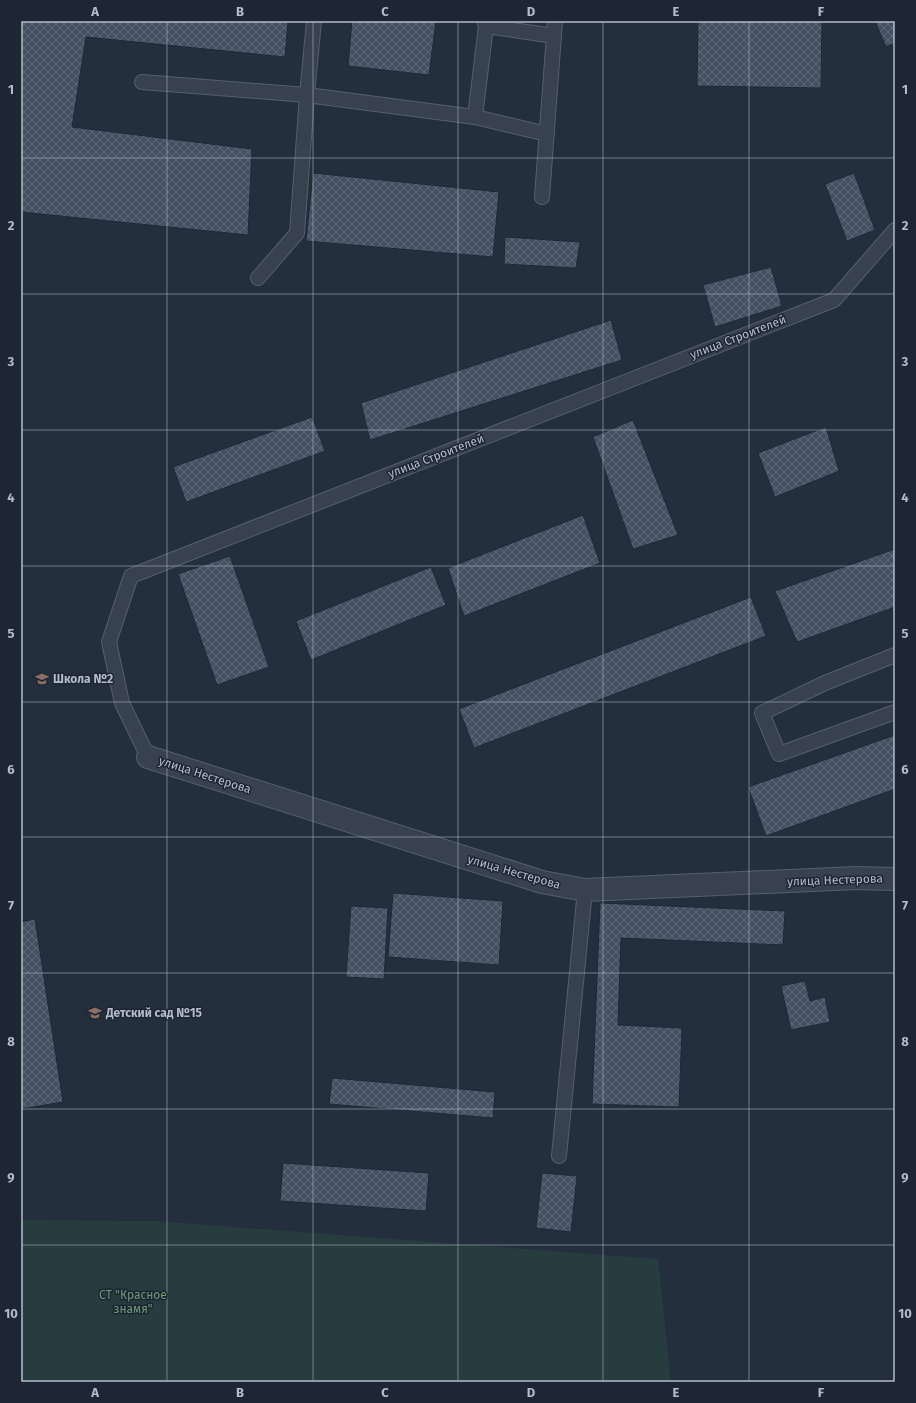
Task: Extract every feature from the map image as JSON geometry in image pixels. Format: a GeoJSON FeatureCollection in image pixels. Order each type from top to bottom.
{"type":"FeatureCollection","features":[{"type":"Feature","properties":{"kind":"street","name":"улица Нестерова"},"geometry":{"type":"LineString","coordinates":[[148,757],[542,882],[586,890],[856,878],[895,879]]}},
{"type":"Feature","properties":{"kind":"lane"},"geometry":{"type":"LineString","coordinates":[[258,278],[297,233],[314,21]]}},
{"type":"Feature","properties":{"kind":"lane"},"geometry":{"type":"LineString","coordinates":[[542,197],[556,21]]}},
{"type":"Feature","properties":{"kind":"lane"},"geometry":{"type":"LineString","coordinates":[[474,117],[485,24],[554,36]]}},
{"type":"Feature","properties":{"kind":"lane"},"geometry":{"type":"LineString","coordinates":[[142,82],[307,95],[474,117],[547,134]]}},
{"type":"Feature","properties":{"kind":"lane","name":"улица Строителей"},"geometry":{"type":"LineString","coordinates":[[148,757],[122,703],[109,642],[131,576],[834,300],[895,230]]}},
{"type":"Feature","properties":{"kind":"lane"},"geometry":{"type":"LineString","coordinates":[[895,655],[825,682],[762,713],[779,754],[895,712]]}},
{"type":"Feature","properties":{"kind":"lane"},"geometry":{"type":"LineString","coordinates":[[559,1156],[586,890]]}},
{"type":"Feature","properties":{"kind":"green space","name":"СТ \"Красное знамя\""},"geometry":{"type":"Polygon","coordinates":[[[21,1220],[155,1221],[658,1259],[671,1382],[21,1382],[21,1220]]]}},
{"type":"Feature","properties":{"kind":"building"},"geometry":{"type":"Polygon","coordinates":[[[21,21],[288,21],[285,57],[86,37],[72,127],[252,149],[248,235],[21,212],[21,21]]]}},
{"type":"Feature","properties":{"kind":"building"},"geometry":{"type":"Polygon","coordinates":[[[352,21],[436,21],[429,75],[348,66],[352,21]]]}},
{"type":"Feature","properties":{"kind":"building"},"geometry":{"type":"Polygon","coordinates":[[[698,21],[822,21],[821,88],[697,86],[698,21]]]}},
{"type":"Feature","properties":{"kind":"building"},"geometry":{"type":"Polygon","coordinates":[[[875,21],[895,21],[895,43],[886,47],[875,21]]]}},
{"type":"Feature","properties":{"kind":"building"},"geometry":{"type":"Polygon","coordinates":[[[313,173],[499,192],[493,257],[306,241],[313,173]]]}},
{"type":"Feature","properties":{"kind":"building"},"geometry":{"type":"Polygon","coordinates":[[[854,173],[875,230],[847,241],[825,184],[854,173]]]}},
{"type":"Feature","properties":{"kind":"building"},"geometry":{"type":"Polygon","coordinates":[[[505,237],[580,242],[576,268],[504,264],[505,237]]]}},
{"type":"Feature","properties":{"kind":"building"},"geometry":{"type":"Polygon","coordinates":[[[771,267],[782,306],[715,327],[703,285],[771,267]]]}},
{"type":"Feature","properties":{"kind":"building"},"geometry":{"type":"Polygon","coordinates":[[[611,320],[622,360],[370,440],[361,403],[611,320]]]}},
{"type":"Feature","properties":{"kind":"building"},"geometry":{"type":"Polygon","coordinates":[[[312,417],[325,451],[186,502],[173,467],[312,417]]]}},
{"type":"Feature","properties":{"kind":"building"},"geometry":{"type":"Polygon","coordinates":[[[633,420],[678,535],[633,549],[593,437],[633,420]]]}},
{"type":"Feature","properties":{"kind":"building"},"geometry":{"type":"Polygon","coordinates":[[[826,427],[839,471],[775,497],[758,453],[826,427]]]}},
{"type":"Feature","properties":{"kind":"building"},"geometry":{"type":"Polygon","coordinates":[[[583,515],[600,563],[464,616],[448,568],[583,515]]]}},
{"type":"Feature","properties":{"kind":"building"},"geometry":{"type":"Polygon","coordinates":[[[895,549],[895,607],[797,642],[775,591],[895,549]]]}},
{"type":"Feature","properties":{"kind":"building"},"geometry":{"type":"Polygon","coordinates":[[[230,556],[269,667],[217,685],[178,574],[230,556]]]}},
{"type":"Feature","properties":{"kind":"building"},"geometry":{"type":"Polygon","coordinates":[[[431,567],[446,605],[311,660],[296,621],[431,567]]]}},
{"type":"Feature","properties":{"kind":"building"},"geometry":{"type":"Polygon","coordinates":[[[751,597],[766,636],[474,748],[459,709],[751,597]]]}},
{"type":"Feature","properties":{"kind":"building"},"geometry":{"type":"Polygon","coordinates":[[[895,735],[895,789],[766,836],[748,787],[895,735]]]}},
{"type":"Feature","properties":{"kind":"building"},"geometry":{"type":"Polygon","coordinates":[[[393,893],[503,901],[499,965],[388,957],[393,893]]]}},
{"type":"Feature","properties":{"kind":"building"},"geometry":{"type":"Polygon","coordinates":[[[600,903],[785,911],[783,945],[621,938],[618,1025],[682,1028],[679,1107],[592,1104],[600,903]]]}},
{"type":"Feature","properties":{"kind":"building"},"geometry":{"type":"Polygon","coordinates":[[[351,906],[388,908],[384,979],[346,977],[351,906]]]}},
{"type":"Feature","properties":{"kind":"building"},"geometry":{"type":"Polygon","coordinates":[[[35,919],[63,1102],[21,1109],[21,922],[35,919]]]}},
{"type":"Feature","properties":{"kind":"building"},"geometry":{"type":"Polygon","coordinates":[[[805,981],[810,1001],[825,997],[830,1022],[791,1030],[781,986],[805,981]]]}},
{"type":"Feature","properties":{"kind":"building"},"geometry":{"type":"Polygon","coordinates":[[[332,1078],[495,1092],[493,1118],[329,1104],[332,1078]]]}},
{"type":"Feature","properties":{"kind":"building"},"geometry":{"type":"Polygon","coordinates":[[[283,1163],[429,1173],[426,1211],[280,1201],[283,1163]]]}},
{"type":"Feature","properties":{"kind":"building"},"geometry":{"type":"Polygon","coordinates":[[[542,1173],[577,1176],[571,1232],[536,1228],[542,1173]]]}},
{"type":"Feature","properties":{"kind":"place","name":"Школа №2"},"geometry":{"type":"Point","coordinates":[42,679]}},
{"type":"Feature","properties":{"kind":"place","name":"Детский сад №15"},"geometry":{"type":"Point","coordinates":[95,1013]}}]}
